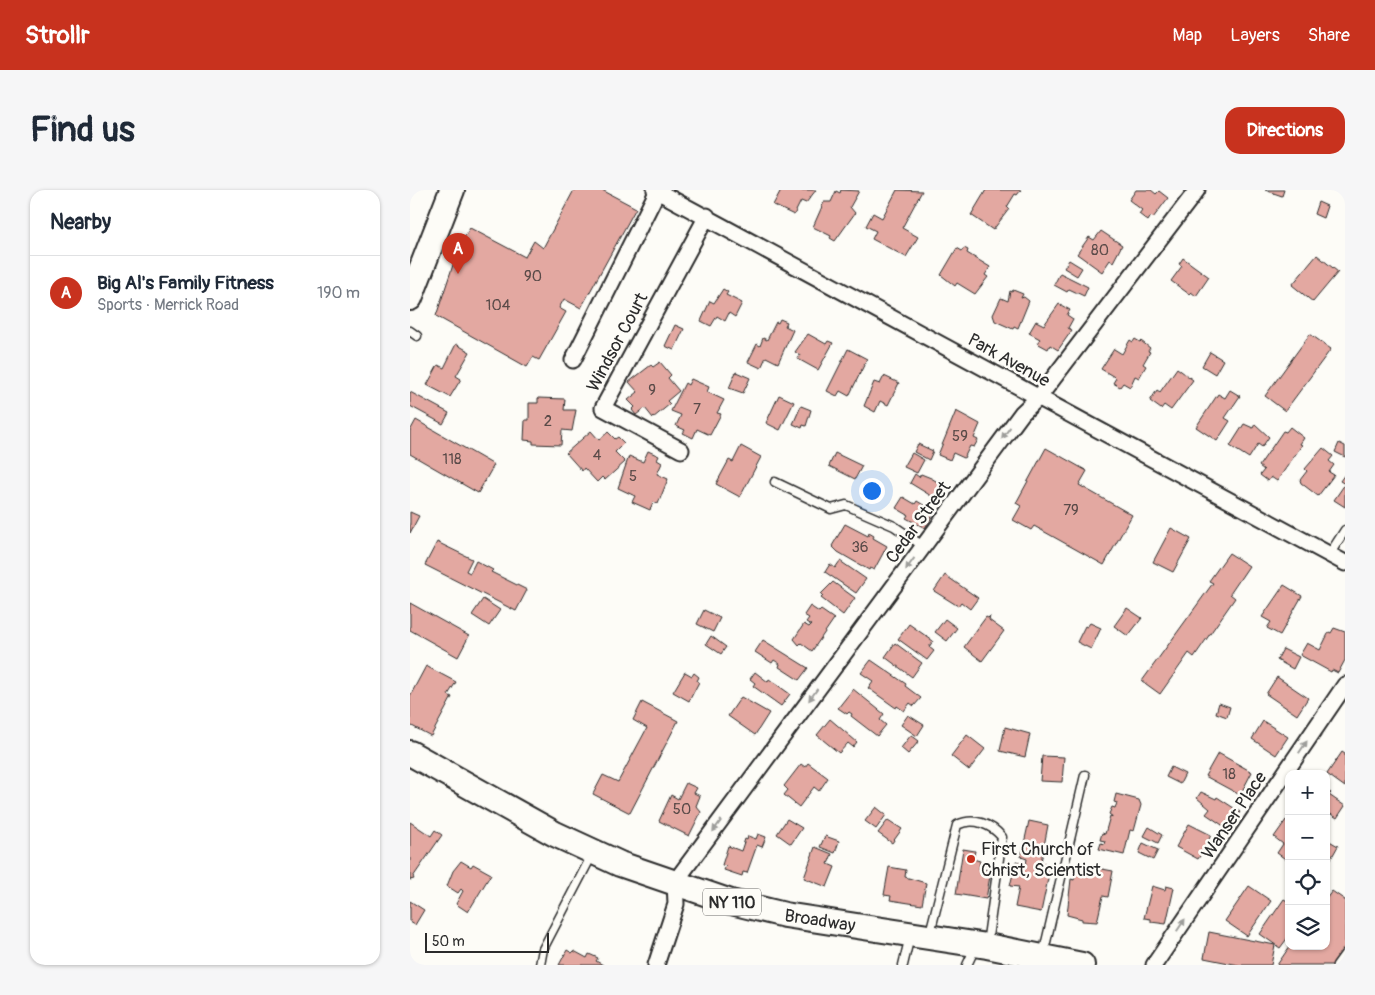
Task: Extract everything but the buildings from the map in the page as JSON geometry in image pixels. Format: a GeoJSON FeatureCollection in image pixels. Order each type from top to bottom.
{"type":"FeatureCollection","features":[{"type":"Feature","properties":{"kind":"main road"},"geometry":{"type":"LineString","coordinates":[[410,298],[452,190]]}},
{"type":"Feature","properties":{"kind":"main road","name":"Broadway"},"geometry":{"type":"LineString","coordinates":[[410,753],[555,834],[620,864],[731,902],[785,915],[920,935],[977,952],[1028,956],[1082,965]]}},
{"type":"Feature","properties":{"kind":"street","name":"Cedar Street"},"geometry":{"type":"LineString","coordinates":[[675,882],[1022,412],[1039,397],[1197,190]]}},
{"type":"Feature","properties":{"kind":"street","name":"Park Avenue"},"geometry":{"type":"LineString","coordinates":[[656,191],[707,216],[1345,563]]}},
{"type":"Feature","properties":{"kind":"street","name":"Windsor Court"},"geometry":{"type":"LineString","coordinates":[[573,360],[656,191]]}},
{"type":"Feature","properties":{"kind":"street","name":"Windsor Court"},"geometry":{"type":"LineString","coordinates":[[681,450],[603,408],[707,216]]}},
{"type":"Feature","properties":{"kind":"street","name":"Wanser Place"},"geometry":{"type":"LineString","coordinates":[[1154,965],[1345,685]]}},
{"type":"Feature","properties":{"kind":"street"},"geometry":{"type":"LineString","coordinates":[[656,965],[676,904],[675,882]]}},
{"type":"Feature","properties":{"kind":"lane"},"geometry":{"type":"LineString","coordinates":[[775,482],[831,509],[846,505],[894,526],[923,546]]}},
{"type":"Feature","properties":{"kind":"lane"},"geometry":{"type":"LineString","coordinates":[[1329,555],[1345,530]]}},
{"type":"Feature","properties":{"kind":"lane"},"geometry":{"type":"LineString","coordinates":[[1028,956],[1084,775]]}},
{"type":"Feature","properties":{"kind":"lane"},"geometry":{"type":"LineString","coordinates":[[903,965],[920,935],[957,825],[965,821],[976,822],[994,828],[1002,837],[977,952]]}},
{"type":"Feature","properties":{"kind":"lane"},"geometry":{"type":"LineString","coordinates":[[540,965],[543,949],[594,852]]}},
{"type":"Feature","properties":{"kind":"lane"},"geometry":{"type":"LineString","coordinates":[[1338,965],[1345,954]]}},
{"type":"Feature","properties":{"kind":"place","name":"Big Al's Family Fitness"},"geometry":{"type":"Point","coordinates":[458,274]}},
{"type":"Feature","properties":{"kind":"place","name":"First Church of Christ, Scientist"},"geometry":{"type":"Point","coordinates":[971,859]}}]}
